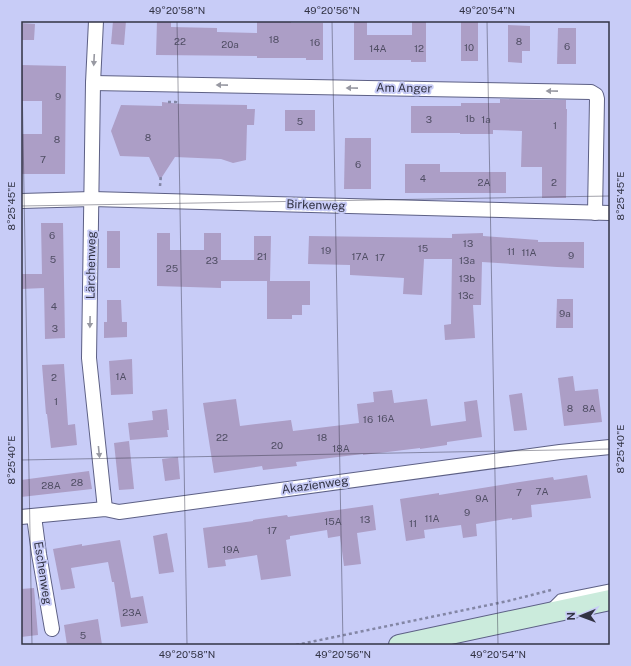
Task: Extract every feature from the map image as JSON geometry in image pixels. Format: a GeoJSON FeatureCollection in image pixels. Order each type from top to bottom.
{"type":"FeatureCollection","features":[{"type":"Feature","properties":{"kind":"street","name":"Lärchenweg"},"geometry":{"type":"LineString","coordinates":[[96,21],[93,83],[89,358],[105,509]]}},
{"type":"Feature","properties":{"kind":"street","name":"Am Anger"},"geometry":{"type":"LineString","coordinates":[[93,83],[591,92],[596,95],[597,99],[595,213]]}},
{"type":"Feature","properties":{"kind":"street","name":"Birkenweg"},"geometry":{"type":"LineString","coordinates":[[21,201],[92,199],[610,213]]}},
{"type":"Feature","properties":{"kind":"street","name":"Akazienweg"},"geometry":{"type":"LineString","coordinates":[[28,517],[105,509],[119,512],[560,452],[610,447]]}},
{"type":"Feature","properties":{"kind":"street","name":"Eschenweg"},"geometry":{"type":"LineString","coordinates":[[28,517],[39,554],[52,629]]}},
{"type":"Feature","properties":{"kind":"street"},"geometry":{"type":"LineString","coordinates":[[399,645],[610,600]]}},
{"type":"Feature","properties":{"kind":"lane"},"geometry":{"type":"LineString","coordinates":[[544,614],[560,598],[610,588]]}},
{"type":"Feature","properties":{"kind":"path"},"geometry":{"type":"LineString","coordinates":[[168,102],[176,102]]}},
{"type":"Feature","properties":{"kind":"path"},"geometry":{"type":"LineString","coordinates":[[160,190],[161,176]]}},
{"type":"Feature","properties":{"kind":"path"},"geometry":{"type":"LineString","coordinates":[[296,645],[508,601],[552,590]]}},
{"type":"Feature","properties":{"kind":"building"},"geometry":{"type":"Polygon","coordinates":[[[113,21],[126,21],[124,45],[111,44],[113,21]]]}},
{"type":"Feature","properties":{"kind":"building"},"geometry":{"type":"Polygon","coordinates":[[[157,21],[171,21],[171,27],[217,28],[217,32],[257,33],[257,21],[323,23],[323,60],[306,60],[306,58],[257,58],[257,56],[156,55],[157,21]]]}},
{"type":"Feature","properties":{"kind":"building"},"geometry":{"type":"Polygon","coordinates":[[[354,21],[367,21],[367,35],[412,35],[412,21],[426,21],[426,62],[411,62],[411,60],[354,60],[354,21]]]}},
{"type":"Feature","properties":{"kind":"building"},"geometry":{"type":"Polygon","coordinates":[[[461,21],[478,21],[478,61],[461,61],[461,21]]]}},
{"type":"Feature","properties":{"kind":"building"},"geometry":{"type":"Polygon","coordinates":[[[21,23],[35,24],[34,40],[21,40],[21,23]]]}},
{"type":"Feature","properties":{"kind":"building"},"geometry":{"type":"Polygon","coordinates":[[[508,25],[530,26],[530,51],[522,51],[522,63],[508,62],[508,25]]]}},
{"type":"Feature","properties":{"kind":"building"},"geometry":{"type":"Polygon","coordinates":[[[558,28],[576,28],[576,64],[557,64],[558,28]]]}},
{"type":"Feature","properties":{"kind":"building"},"geometry":{"type":"Polygon","coordinates":[[[21,65],[66,66],[65,174],[21,174],[21,134],[42,134],[42,101],[21,101],[21,65]]]}},
{"type":"Feature","properties":{"kind":"building"},"geometry":{"type":"Polygon","coordinates":[[[500,99],[566,100],[566,198],[542,198],[542,167],[521,167],[522,131],[493,130],[493,134],[411,133],[411,106],[461,106],[461,103],[500,103],[500,99]]]}},
{"type":"Feature","properties":{"kind":"building"},"geometry":{"type":"Polygon","coordinates":[[[162,102],[182,104],[247,105],[247,109],[255,109],[254,125],[247,125],[246,160],[233,163],[221,159],[175,157],[160,180],[149,157],[120,156],[111,131],[121,105],[162,106],[162,102]]]}},
{"type":"Feature","properties":{"kind":"building"},"geometry":{"type":"Polygon","coordinates":[[[285,110],[315,110],[315,131],[285,131],[285,110]]]}},
{"type":"Feature","properties":{"kind":"building"},"geometry":{"type":"Polygon","coordinates":[[[345,138],[371,138],[371,189],[344,189],[345,138]]]}},
{"type":"Feature","properties":{"kind":"building"},"geometry":{"type":"Polygon","coordinates":[[[405,164],[440,164],[440,172],[506,172],[506,193],[405,193],[405,164]]]}},
{"type":"Feature","properties":{"kind":"building"},"geometry":{"type":"Polygon","coordinates":[[[41,223],[63,223],[65,338],[45,339],[44,288],[21,289],[21,274],[42,274],[41,223]]]}},
{"type":"Feature","properties":{"kind":"building"},"geometry":{"type":"Polygon","coordinates":[[[107,231],[120,231],[120,268],[107,268],[107,231]]]}},
{"type":"Feature","properties":{"kind":"building"},"geometry":{"type":"Polygon","coordinates":[[[157,233],[170,233],[170,250],[204,250],[204,233],[221,233],[221,260],[254,260],[254,236],[271,236],[270,281],[310,281],[310,305],[302,305],[302,315],[292,315],[292,319],[267,319],[267,281],[221,281],[221,288],[157,286],[157,233]]]}},
{"type":"Feature","properties":{"kind":"building"},"geometry":{"type":"Polygon","coordinates":[[[483,233],[483,236],[538,240],[538,242],[584,242],[584,268],[482,262],[481,305],[473,305],[475,338],[445,340],[444,325],[451,324],[452,259],[424,259],[422,295],[403,294],[404,278],[350,275],[350,265],[308,264],[309,236],[452,238],[452,234],[483,233]]]}},
{"type":"Feature","properties":{"kind":"building"},"geometry":{"type":"Polygon","coordinates":[[[557,299],[573,299],[573,328],[556,328],[557,299]]]}},
{"type":"Feature","properties":{"kind":"building"},"geometry":{"type":"Polygon","coordinates":[[[107,300],[121,300],[122,322],[127,322],[127,337],[104,338],[104,322],[107,322],[107,300]]]}},
{"type":"Feature","properties":{"kind":"building"},"geometry":{"type":"Polygon","coordinates":[[[132,359],[133,394],[111,395],[109,361],[132,359]]]}},
{"type":"Feature","properties":{"kind":"building"},"geometry":{"type":"Polygon","coordinates":[[[64,364],[68,425],[75,424],[77,445],[51,448],[46,414],[42,365],[64,364]]]}},
{"type":"Feature","properties":{"kind":"building"},"geometry":{"type":"Polygon","coordinates":[[[573,376],[575,391],[598,389],[602,422],[564,426],[558,378],[573,376]]]}},
{"type":"Feature","properties":{"kind":"building"},"geometry":{"type":"Polygon","coordinates":[[[392,390],[394,403],[427,399],[431,426],[466,421],[464,402],[477,400],[482,437],[447,442],[447,445],[420,449],[296,462],[297,466],[263,470],[262,466],[214,473],[203,403],[236,399],[240,426],[291,420],[293,431],[359,423],[357,404],[374,402],[373,392],[392,390]]]}},
{"type":"Feature","properties":{"kind":"building"},"geometry":{"type":"Polygon","coordinates":[[[522,393],[527,430],[514,431],[509,395],[522,393]]]}},
{"type":"Feature","properties":{"kind":"building"},"geometry":{"type":"Polygon","coordinates":[[[167,409],[169,430],[167,430],[168,437],[130,440],[128,423],[153,420],[152,411],[167,409]]]}},
{"type":"Feature","properties":{"kind":"building"},"geometry":{"type":"Polygon","coordinates":[[[129,441],[134,489],[119,490],[114,443],[129,441]]]}},
{"type":"Feature","properties":{"kind":"building"},"geometry":{"type":"Polygon","coordinates":[[[178,457],[180,479],[165,481],[162,459],[178,457]]]}},
{"type":"Feature","properties":{"kind":"building"},"geometry":{"type":"Polygon","coordinates":[[[89,471],[92,489],[21,497],[21,480],[89,471]]]}},
{"type":"Feature","properties":{"kind":"building"},"geometry":{"type":"Polygon","coordinates":[[[587,475],[591,498],[531,505],[532,517],[512,520],[512,518],[476,524],[477,536],[463,538],[461,525],[424,530],[425,538],[406,541],[400,499],[439,493],[439,495],[553,477],[554,480],[587,475]]]}},
{"type":"Feature","properties":{"kind":"building"},"geometry":{"type":"Polygon","coordinates":[[[373,505],[376,530],[357,533],[361,564],[344,566],[340,536],[328,538],[327,530],[290,536],[290,539],[286,540],[291,576],[261,580],[257,555],[225,560],[226,566],[208,568],[203,528],[287,515],[288,517],[373,505]]]}},
{"type":"Feature","properties":{"kind":"building"},"geometry":{"type":"Polygon","coordinates":[[[167,533],[174,572],[159,574],[153,536],[167,533]]]}},
{"type":"Feature","properties":{"kind":"building"},"geometry":{"type":"Polygon","coordinates":[[[120,540],[131,598],[143,596],[148,623],[121,627],[114,582],[112,582],[108,562],[71,568],[75,588],[61,590],[53,549],[120,540]]]}},
{"type":"Feature","properties":{"kind":"building"},"geometry":{"type":"Polygon","coordinates":[[[34,588],[38,635],[21,637],[21,589],[34,588]]]}},
{"type":"Feature","properties":{"kind":"building"},"geometry":{"type":"Polygon","coordinates":[[[98,619],[102,645],[67,645],[64,625],[98,619]]]}}]}
